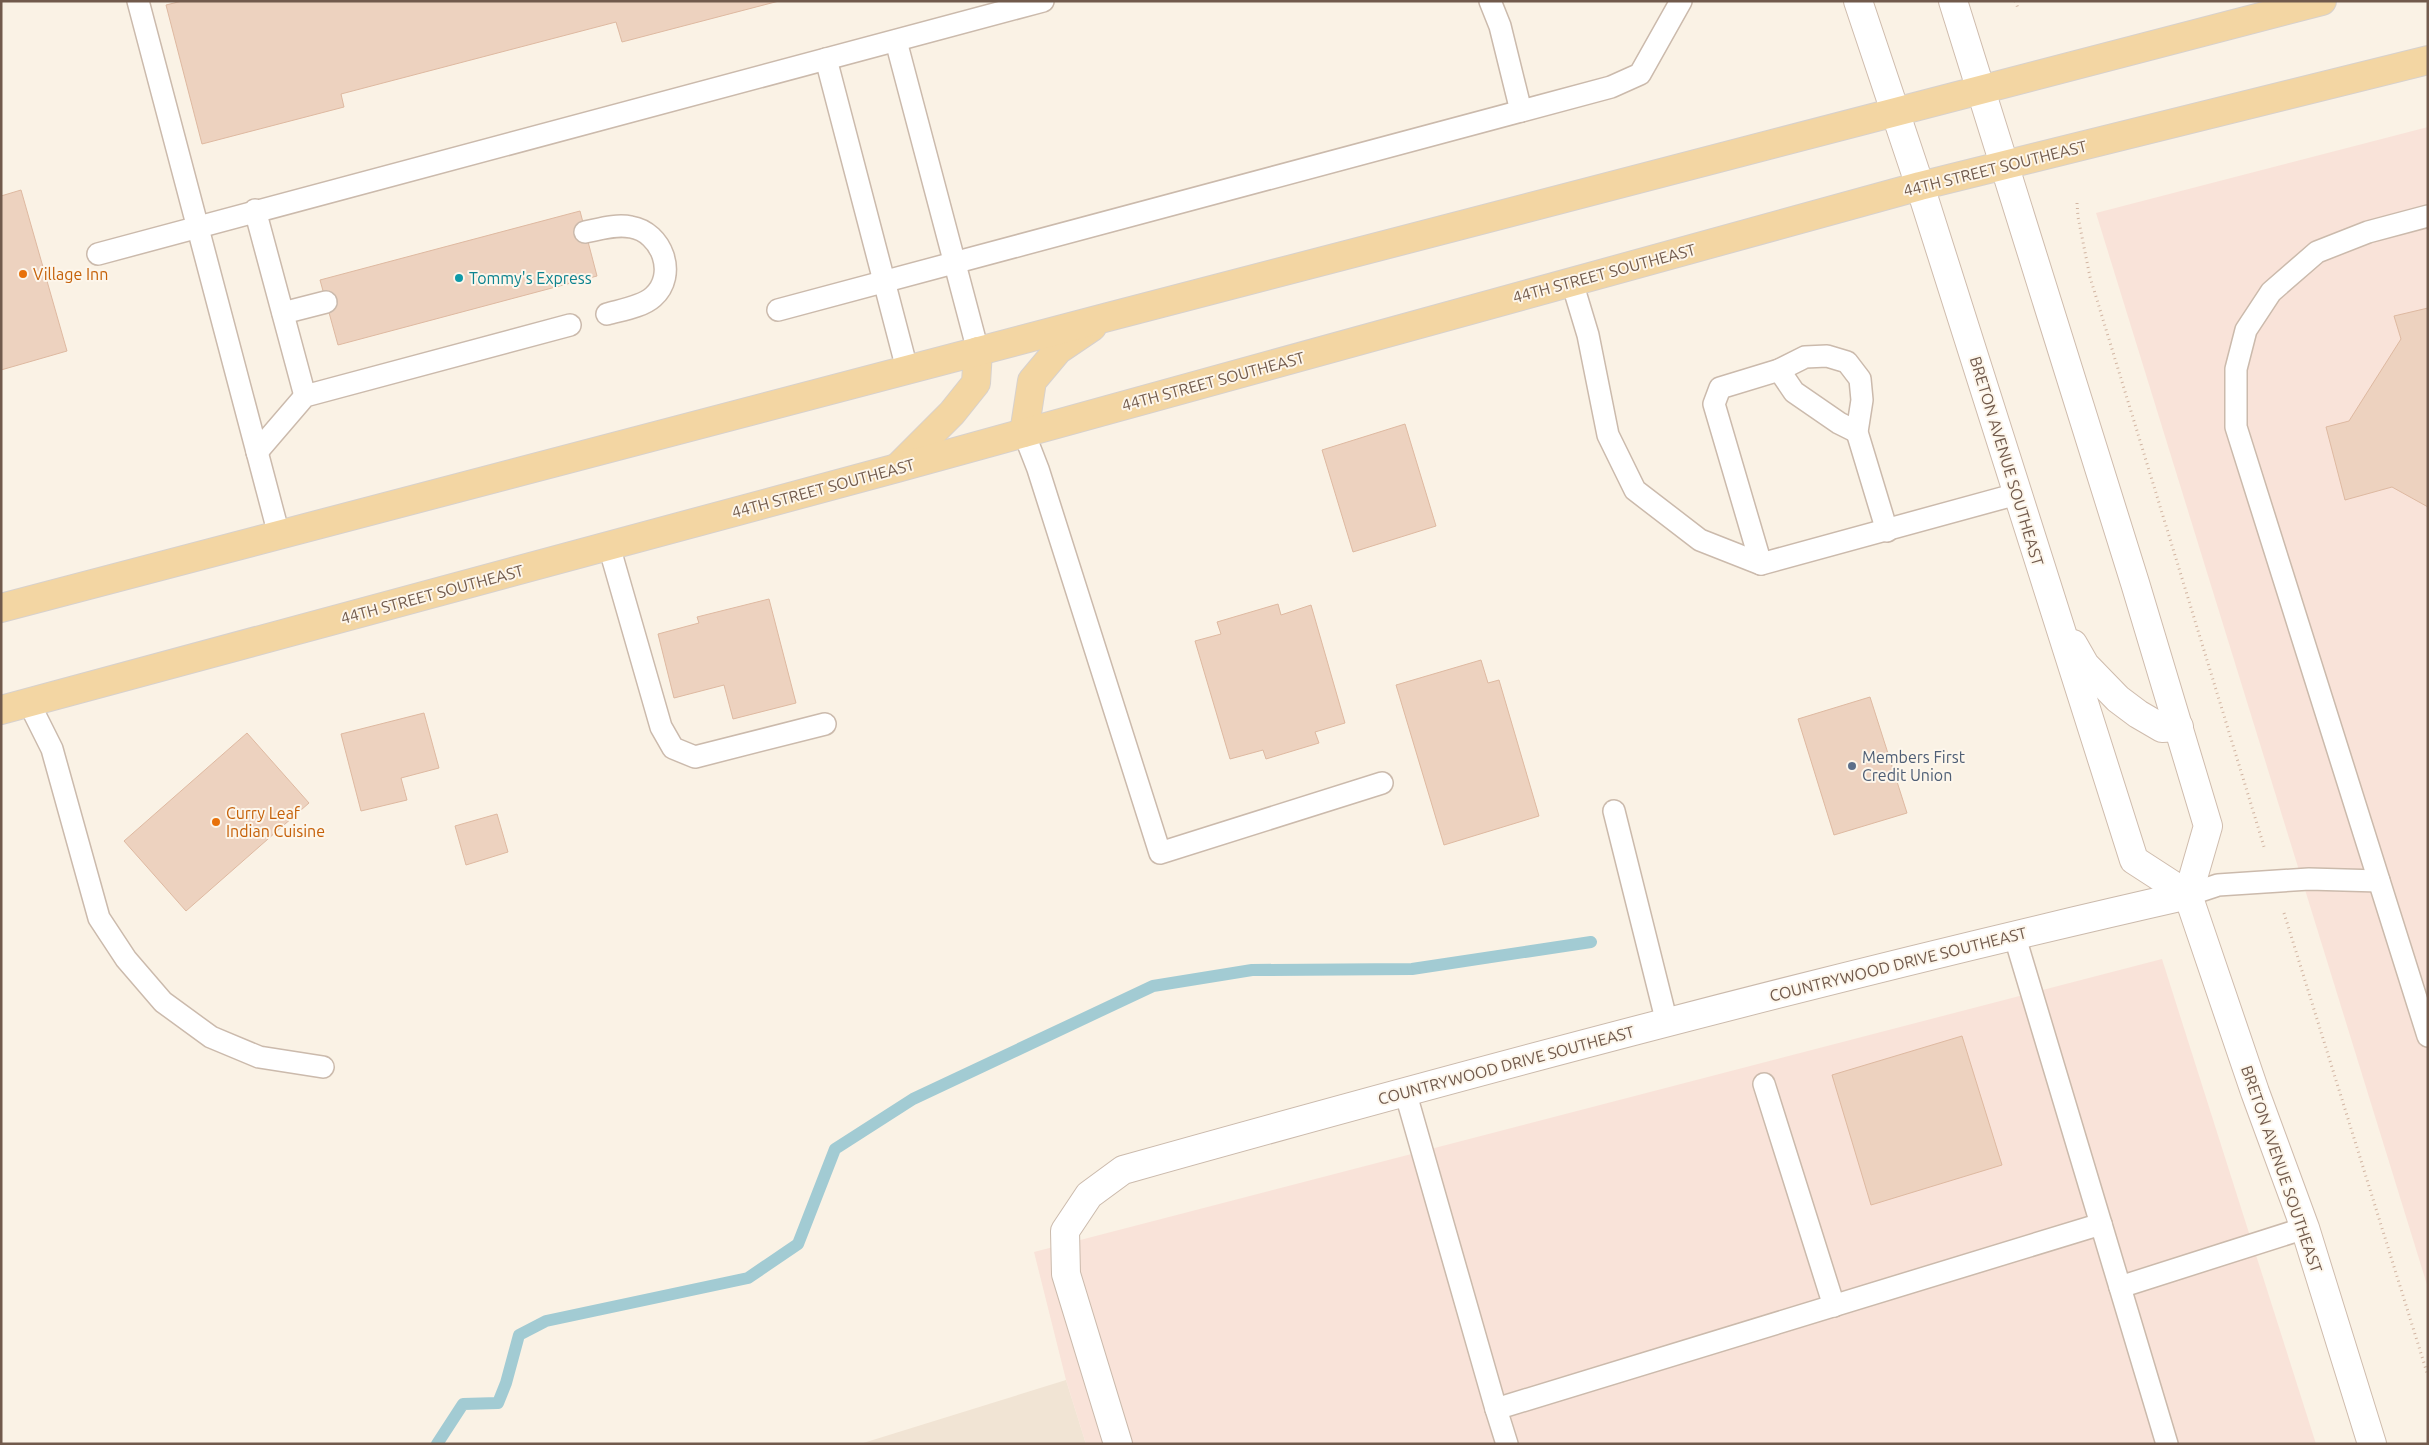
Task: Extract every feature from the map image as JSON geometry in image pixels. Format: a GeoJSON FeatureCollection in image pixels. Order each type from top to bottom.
{"type":"FeatureCollection","features":[{"type":"Feature","properties":{"kind":"main road","name":"BRETON AVENUE SOUTHEAST"},"geometry":{"type":"LineString","coordinates":[[1858,1],[1920,186],[2134,860],[2188,895],[2305,1228],[2372,1444]]}},
{"type":"Feature","properties":{"kind":"main road"},"geometry":{"type":"LineString","coordinates":[[1953,1],[2179,727],[2208,826],[2188,895]]}},
{"type":"Feature","properties":{"kind":"main road"},"geometry":{"type":"LineString","coordinates":[[1,608],[1108,316],[2322,1]]}},
{"type":"Feature","properties":{"kind":"main road","name":"44TH STREET SOUTHEAST"},"geometry":{"type":"LineString","coordinates":[[1,710],[1024,434],[1920,186],[2428,60]]}},
{"type":"Feature","properties":{"kind":"main road"},"geometry":{"type":"LineString","coordinates":[[1024,434],[1032,380],[1058,350],[1108,316]]}},
{"type":"Feature","properties":{"kind":"main road"},"geometry":{"type":"LineString","coordinates":[[897,468],[952,413],[976,383],[978,350]]}},
{"type":"Feature","properties":{"kind":"main road"},"geometry":{"type":"LineString","coordinates":[[2051,603],[2085,665],[2118,699],[2138,714],[2162,728],[2179,727]]}},
{"type":"Feature","properties":{"kind":"main road","name":"COUNTRYWOOD DRIVE SOUTHEAST"},"geometry":{"type":"LineString","coordinates":[[1118,1444],[1066,1274],[1065,1231],[1089,1195],[1123,1170],[1405,1091],[1667,1023],[2014,934],[2188,895]]}},
{"type":"Feature","properties":{"kind":"lane"},"geometry":{"type":"LineString","coordinates":[[138,1],[279,535]]}},
{"type":"Feature","properties":{"kind":"lane"},"geometry":{"type":"LineString","coordinates":[[98,254],[255,210],[1043,1]]}},
{"type":"Feature","properties":{"kind":"lane"},"geometry":{"type":"LineString","coordinates":[[1490,1],[1500,26],[1521,111]]}},
{"type":"Feature","properties":{"kind":"lane"},"geometry":{"type":"LineString","coordinates":[[778,310],[1611,87],[1640,74],[1681,1]]}},
{"type":"Feature","properties":{"kind":"lane"},"geometry":{"type":"LineString","coordinates":[[896,41],[978,350]]}},
{"type":"Feature","properties":{"kind":"lane"},"geometry":{"type":"LineString","coordinates":[[826,59],[908,369]]}},
{"type":"Feature","properties":{"kind":"lane"},"geometry":{"type":"LineString","coordinates":[[255,210],[305,396]]}},
{"type":"Feature","properties":{"kind":"lane"},"geometry":{"type":"LineString","coordinates":[[2428,216],[2368,232],[2317,252],[2271,292],[2246,330],[2236,368],[2236,427],[2428,1036]]}},
{"type":"Feature","properties":{"kind":"lane"},"geometry":{"type":"LineString","coordinates":[[585,232],[612,226],[631,227],[646,232],[658,244],[666,265],[665,284],[652,298],[630,308],[607,314]]}},
{"type":"Feature","properties":{"kind":"lane"},"geometry":{"type":"LineString","coordinates":[[1572,282],[1588,335],[1608,434],[1635,490],[1700,540],[1760,564],[2018,494]]}},
{"type":"Feature","properties":{"kind":"lane"},"geometry":{"type":"LineString","coordinates":[[283,313],[326,302]]}},
{"type":"Feature","properties":{"kind":"lane"},"geometry":{"type":"LineString","coordinates":[[257,452],[305,396],[570,325]]}},
{"type":"Feature","properties":{"kind":"lane"},"geometry":{"type":"LineString","coordinates":[[1760,564],[1714,404],[1720,388],[1779,370],[1805,356],[1827,356],[1847,362],[1860,379],[1862,400],[1857,432],[1887,531]]}},
{"type":"Feature","properties":{"kind":"lane"},"geometry":{"type":"LineString","coordinates":[[1779,370],[1794,392],[1839,423],[1857,432]]}},
{"type":"Feature","properties":{"kind":"lane"},"geometry":{"type":"LineString","coordinates":[[1024,434],[1038,470],[1160,853],[1382,783]]}},
{"type":"Feature","properties":{"kind":"lane"},"geometry":{"type":"LineString","coordinates":[[610,546],[661,727],[673,748],[695,757],[824,724]]}},
{"type":"Feature","properties":{"kind":"lane"},"geometry":{"type":"LineString","coordinates":[[29,703],[52,749],[99,918],[126,959],[163,1002],[211,1036],[259,1057],[323,1068]]}},
{"type":"Feature","properties":{"kind":"lane"},"geometry":{"type":"LineString","coordinates":[[1614,811],[1667,1023]]}},
{"type":"Feature","properties":{"kind":"lane"},"geometry":{"type":"LineString","coordinates":[[2188,895],[2218,886],[2274,881],[2309,879],[2378,882]]}},
{"type":"Feature","properties":{"kind":"lane"},"geometry":{"type":"LineString","coordinates":[[2014,934],[2167,1444]]}},
{"type":"Feature","properties":{"kind":"lane"},"geometry":{"type":"LineString","coordinates":[[1764,1084],[1834,1306]]}},
{"type":"Feature","properties":{"kind":"lane"},"geometry":{"type":"LineString","coordinates":[[1405,1091],[1506,1444]]}},
{"type":"Feature","properties":{"kind":"lane"},"geometry":{"type":"LineString","coordinates":[[1496,1409],[2101,1224]]}},
{"type":"Feature","properties":{"kind":"lane"},"geometry":{"type":"LineString","coordinates":[[2120,1287],[2305,1228]]}},
{"type":"Feature","properties":{"kind":"path"},"geometry":{"type":"LineString","coordinates":[[2015,1],[2018,8]]}},
{"type":"Feature","properties":{"kind":"path"},"geometry":{"type":"LineString","coordinates":[[2077,203],[2090,277],[2274,881],[2428,1376]]}},
{"type":"Feature","properties":{"kind":"shaded area"},"geometry":{"type":"Polygon","coordinates":[[[2428,127],[2428,1288],[2096,213],[2428,127]]]}},
{"type":"Feature","properties":{"kind":"shaded area"},"geometry":{"type":"Polygon","coordinates":[[[2162,959],[2316,1444],[1086,1444],[1066,1380],[1034,1252],[2162,959]]]}},
{"type":"Feature","properties":{"kind":"shaded area"},"geometry":{"type":"Polygon","coordinates":[[[1066,1380],[1086,1444],[860,1444],[1066,1380]]]}},
{"type":"Feature","properties":{"kind":"building"},"geometry":{"type":"Polygon","coordinates":[[[182,1],[779,1],[622,42],[616,22],[341,94],[344,107],[202,144],[166,5],[182,1]]]}},
{"type":"Feature","properties":{"kind":"building","name":"Village Inn"},"geometry":{"type":"Polygon","coordinates":[[[21,190],[67,351],[1,370],[1,196],[21,190]]]}},
{"type":"Feature","properties":{"kind":"building","name":"Tommy's Express"},"geometry":{"type":"Polygon","coordinates":[[[580,211],[597,276],[338,345],[320,280],[580,211]]]}},
{"type":"Feature","properties":{"kind":"building"},"geometry":{"type":"Polygon","coordinates":[[[2428,308],[2428,507],[2392,487],[2345,500],[2326,427],[2349,421],[2401,339],[2394,316],[2428,308]]]}},
{"type":"Feature","properties":{"kind":"building"},"geometry":{"type":"Polygon","coordinates":[[[1405,424],[1436,526],[1353,552],[1322,450],[1405,424]]]}},
{"type":"Feature","properties":{"kind":"building"},"geometry":{"type":"Polygon","coordinates":[[[769,599],[796,703],[733,719],[724,685],[674,698],[658,634],[699,623],[697,617],[769,599]]]}},
{"type":"Feature","properties":{"kind":"building"},"geometry":{"type":"Polygon","coordinates":[[[1278,604],[1281,615],[1311,605],[1345,723],[1315,732],[1319,743],[1266,759],[1263,750],[1230,759],[1195,641],[1221,634],[1217,622],[1278,604]]]}},
{"type":"Feature","properties":{"kind":"building"},"geometry":{"type":"Polygon","coordinates":[[[1481,660],[1488,683],[1499,680],[1539,816],[1444,845],[1396,685],[1481,660]]]}},
{"type":"Feature","properties":{"kind":"building","name":"Members First Credit Union"},"geometry":{"type":"Polygon","coordinates":[[[1870,697],[1907,813],[1834,835],[1798,719],[1870,697]]]}},
{"type":"Feature","properties":{"kind":"building"},"geometry":{"type":"Polygon","coordinates":[[[424,713],[439,768],[401,778],[407,800],[361,811],[341,734],[424,713]]]}},
{"type":"Feature","properties":{"kind":"building","name":"Curry Leaf Indian Cuisine"},"geometry":{"type":"Polygon","coordinates":[[[247,733],[309,803],[186,911],[124,841],[247,733]]]}},
{"type":"Feature","properties":{"kind":"building"},"geometry":{"type":"Polygon","coordinates":[[[497,814],[508,852],[466,865],[455,826],[497,814]]]}},
{"type":"Feature","properties":{"kind":"building"},"geometry":{"type":"Polygon","coordinates":[[[1962,1036],[2002,1165],[1871,1205],[1832,1075],[1962,1036]]]}},
{"type":"Feature","properties":{"kind":"waterway"},"geometry":{"type":"LineString","coordinates":[[437,1444],[463,1404],[498,1403],[506,1383],[519,1335],[546,1321],[748,1278],[798,1244],[835,1149],[913,1099],[1153,986],[1252,970],[1412,969],[1591,942]]}},
{"type":"Feature","properties":{"kind":"place","name":"Village Inn"},"geometry":{"type":"Point","coordinates":[23,274]}},
{"type":"Feature","properties":{"kind":"place","name":"Tommy's Express"},"geometry":{"type":"Point","coordinates":[459,278]}},
{"type":"Feature","properties":{"kind":"place","name":"Members First Credit Union"},"geometry":{"type":"Point","coordinates":[1852,766]}},
{"type":"Feature","properties":{"kind":"place","name":"Curry Leaf Indian Cuisine"},"geometry":{"type":"Point","coordinates":[216,822]}}]}
